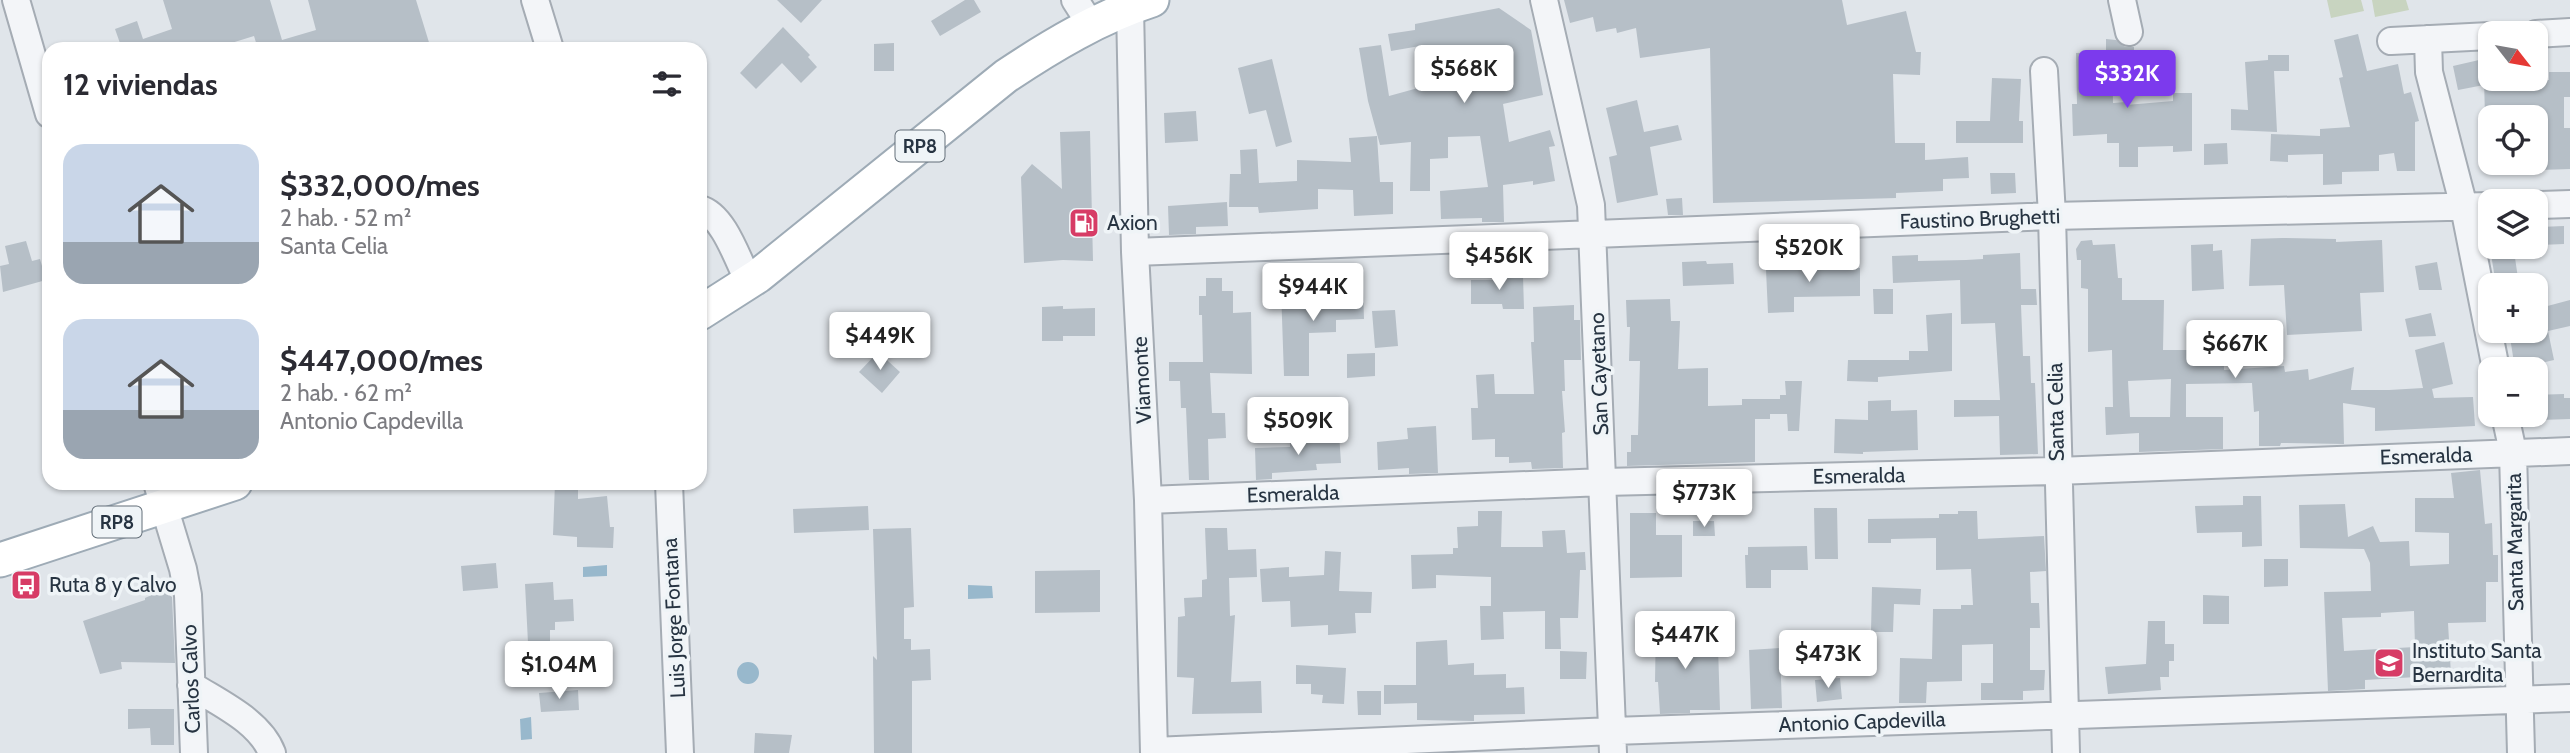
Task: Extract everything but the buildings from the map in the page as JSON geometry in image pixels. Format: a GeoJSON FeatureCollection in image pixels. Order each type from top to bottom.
{"type":"FeatureCollection","features":[{"type":"Feature","properties":{"kind":"main road","name":"RP8"},"geometry":{"type":"LineString","coordinates":[[707,309],[749,282],[1006,76],[1042,52],[1083,13],[1141,3]]}},
{"type":"Feature","properties":{"kind":"main road","name":"RP8"},"geometry":{"type":"LineString","coordinates":[[0,560],[160,495],[191,490]]}},
{"type":"Feature","properties":{"kind":"street"},"geometry":{"type":"LineString","coordinates":[[16,0],[42,90]]}},
{"type":"Feature","properties":{"kind":"street"},"geometry":{"type":"LineString","coordinates":[[536,0],[548,42]]}},
{"type":"Feature","properties":{"kind":"street","name":"San Cayetano"},"geometry":{"type":"LineString","coordinates":[[1544,0],[1591,205],[1594,235],[1613,742]]}},
{"type":"Feature","properties":{"kind":"street"},"geometry":{"type":"LineString","coordinates":[[2122,0],[2129,32]]}},
{"type":"Feature","properties":{"kind":"street","name":"Viamonte"},"geometry":{"type":"LineString","coordinates":[[1141,3],[1135,251],[1149,500],[1154,752]]}},
{"type":"Feature","properties":{"kind":"street"},"geometry":{"type":"LineString","coordinates":[[2548,33],[2570,32]]}},
{"type":"Feature","properties":{"kind":"street"},"geometry":{"type":"LineString","coordinates":[[2391,41],[2478,37]]}},
{"type":"Feature","properties":{"kind":"street"},"geometry":{"type":"LineString","coordinates":[[2428,39],[2429,72],[2464,207],[2494,357]]}},
{"type":"Feature","properties":{"kind":"street","name":"Santa Celia"},"geometry":{"type":"LineString","coordinates":[[2044,71],[2052,216],[2066,753]]}},
{"type":"Feature","properties":{"kind":"street"},"geometry":{"type":"LineString","coordinates":[[2548,205],[2570,204]]}},
{"type":"Feature","properties":{"kind":"street","name":"Faustino Brughetti"},"geometry":{"type":"LineString","coordinates":[[1135,251],[2052,216],[2478,206]]}},
{"type":"Feature","properties":{"kind":"street"},"geometry":{"type":"LineString","coordinates":[[707,211],[720,223],[749,282]]}},
{"type":"Feature","properties":{"kind":"street","name":"Santa Margarita"},"geometry":{"type":"LineString","coordinates":[[2507,427],[2512,452],[2521,753]]}},
{"type":"Feature","properties":{"kind":"street","name":"Esmeralda"},"geometry":{"type":"LineString","coordinates":[[1149,500],[1604,482],[2057,471],[2570,451]]}},
{"type":"Feature","properties":{"kind":"street","name":"Luis Jorge Fontana"},"geometry":{"type":"LineString","coordinates":[[668,490],[680,753]]}},
{"type":"Feature","properties":{"kind":"street","name":"Carlos Calvo"},"geometry":{"type":"LineString","coordinates":[[160,495],[183,569],[188,595],[194,753]]}},
{"type":"Feature","properties":{"kind":"street"},"geometry":{"type":"LineString","coordinates":[[191,685],[247,723],[267,740],[272,753]]}},
{"type":"Feature","properties":{"kind":"street","name":"Antonio Capdevilla"},"geometry":{"type":"LineString","coordinates":[[1154,752],[1613,742],[2065,715],[2570,698]]}},
{"type":"Feature","properties":{"kind":"green space"},"geometry":{"type":"Polygon","coordinates":[[[2327,0],[2361,0],[2364,11],[2331,18],[2327,0]]]}},
{"type":"Feature","properties":{"kind":"green space"},"geometry":{"type":"Polygon","coordinates":[[[2372,0],[2406,0],[2409,10],[2375,17],[2372,0]]]}},
{"type":"Feature","properties":{"kind":"water"},"geometry":{"type":"Polygon","coordinates":[[[607,565],[607,576],[583,577],[583,567],[607,565]]]}},
{"type":"Feature","properties":{"kind":"water"},"geometry":{"type":"Polygon","coordinates":[[[968,585],[992,586],[993,598],[968,599],[968,585]]]}},
{"type":"Feature","properties":{"kind":"water"},"geometry":{"type":"Polygon","coordinates":[[[748,662],[756,665],[759,673],[756,681],[748,684],[740,681],[737,673],[740,665],[748,662]]]}},
{"type":"Feature","properties":{"kind":"water"},"geometry":{"type":"Polygon","coordinates":[[[531,717],[532,739],[521,740],[520,719],[531,717]]]}},
{"type":"Feature","properties":{"kind":"place","name":"Axion"},"geometry":{"type":"Point","coordinates":[1084,223]}},
{"type":"Feature","properties":{"kind":"place","name":"Ruta 8 y Calvo"},"geometry":{"type":"Point","coordinates":[26,585]}},
{"type":"Feature","properties":{"kind":"place","name":"Instituto Santa Bernardita"},"geometry":{"type":"Point","coordinates":[2389,663]}}]}
